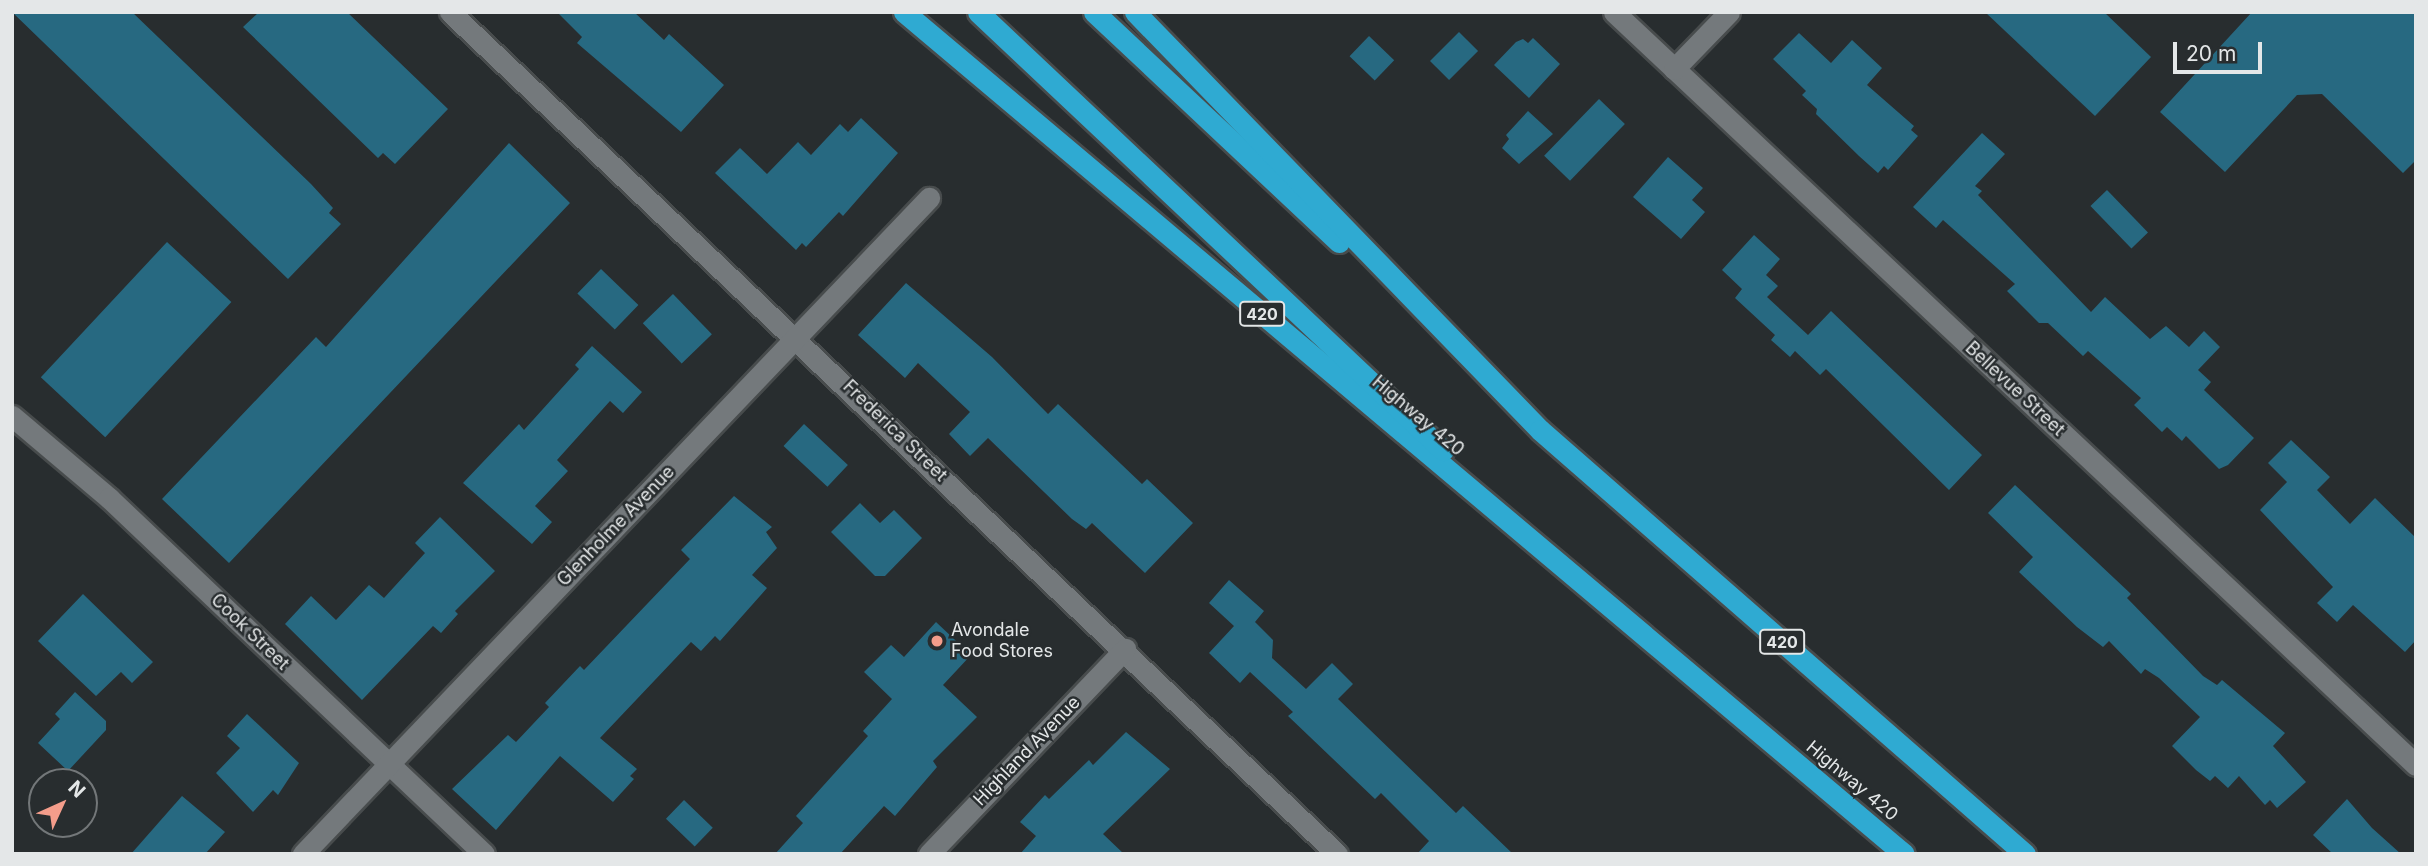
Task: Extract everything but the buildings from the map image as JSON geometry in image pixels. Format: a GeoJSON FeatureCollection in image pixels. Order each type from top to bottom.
{"type":"FeatureCollection","features":[{"type":"Feature","properties":{"kind":"highway","name":"Highway 420"},"geometry":{"type":"LineString","coordinates":[[904,12],[1904,854]]}},
{"type":"Feature","properties":{"kind":"highway"},"geometry":{"type":"LineString","coordinates":[[978,12],[1620,616]]}},
{"type":"Feature","properties":{"kind":"highway"},"geometry":{"type":"LineString","coordinates":[[1094,12],[1540,430]]}},
{"type":"Feature","properties":{"kind":"highway","name":"420"},"geometry":{"type":"LineString","coordinates":[[1135,12],[1540,430],[2025,854]]}},
{"type":"Feature","properties":{"kind":"street","name":"Frederica Street"},"geometry":{"type":"LineString","coordinates":[[450,12],[1125,649],[1337,854]]}},
{"type":"Feature","properties":{"kind":"street","name":"Bellevue Street"},"geometry":{"type":"LineString","coordinates":[[1614,12],[2416,765]]}},
{"type":"Feature","properties":{"kind":"street"},"geometry":{"type":"LineString","coordinates":[[1674,69],[1729,12]]}},
{"type":"Feature","properties":{"kind":"street","name":"Glenholme Avenue"},"geometry":{"type":"LineString","coordinates":[[303,854],[929,198]]}},
{"type":"Feature","properties":{"kind":"street","name":"Cook Street"},"geometry":{"type":"LineString","coordinates":[[12,416],[109,498],[484,854]]}},
{"type":"Feature","properties":{"kind":"street","name":"Highland Avenue"},"geometry":{"type":"LineString","coordinates":[[929,854],[1125,649]]}},
{"type":"Feature","properties":{"kind":"place","name":"Avondale Food Stores"},"geometry":{"type":"Point","coordinates":[937,641]}}]}
